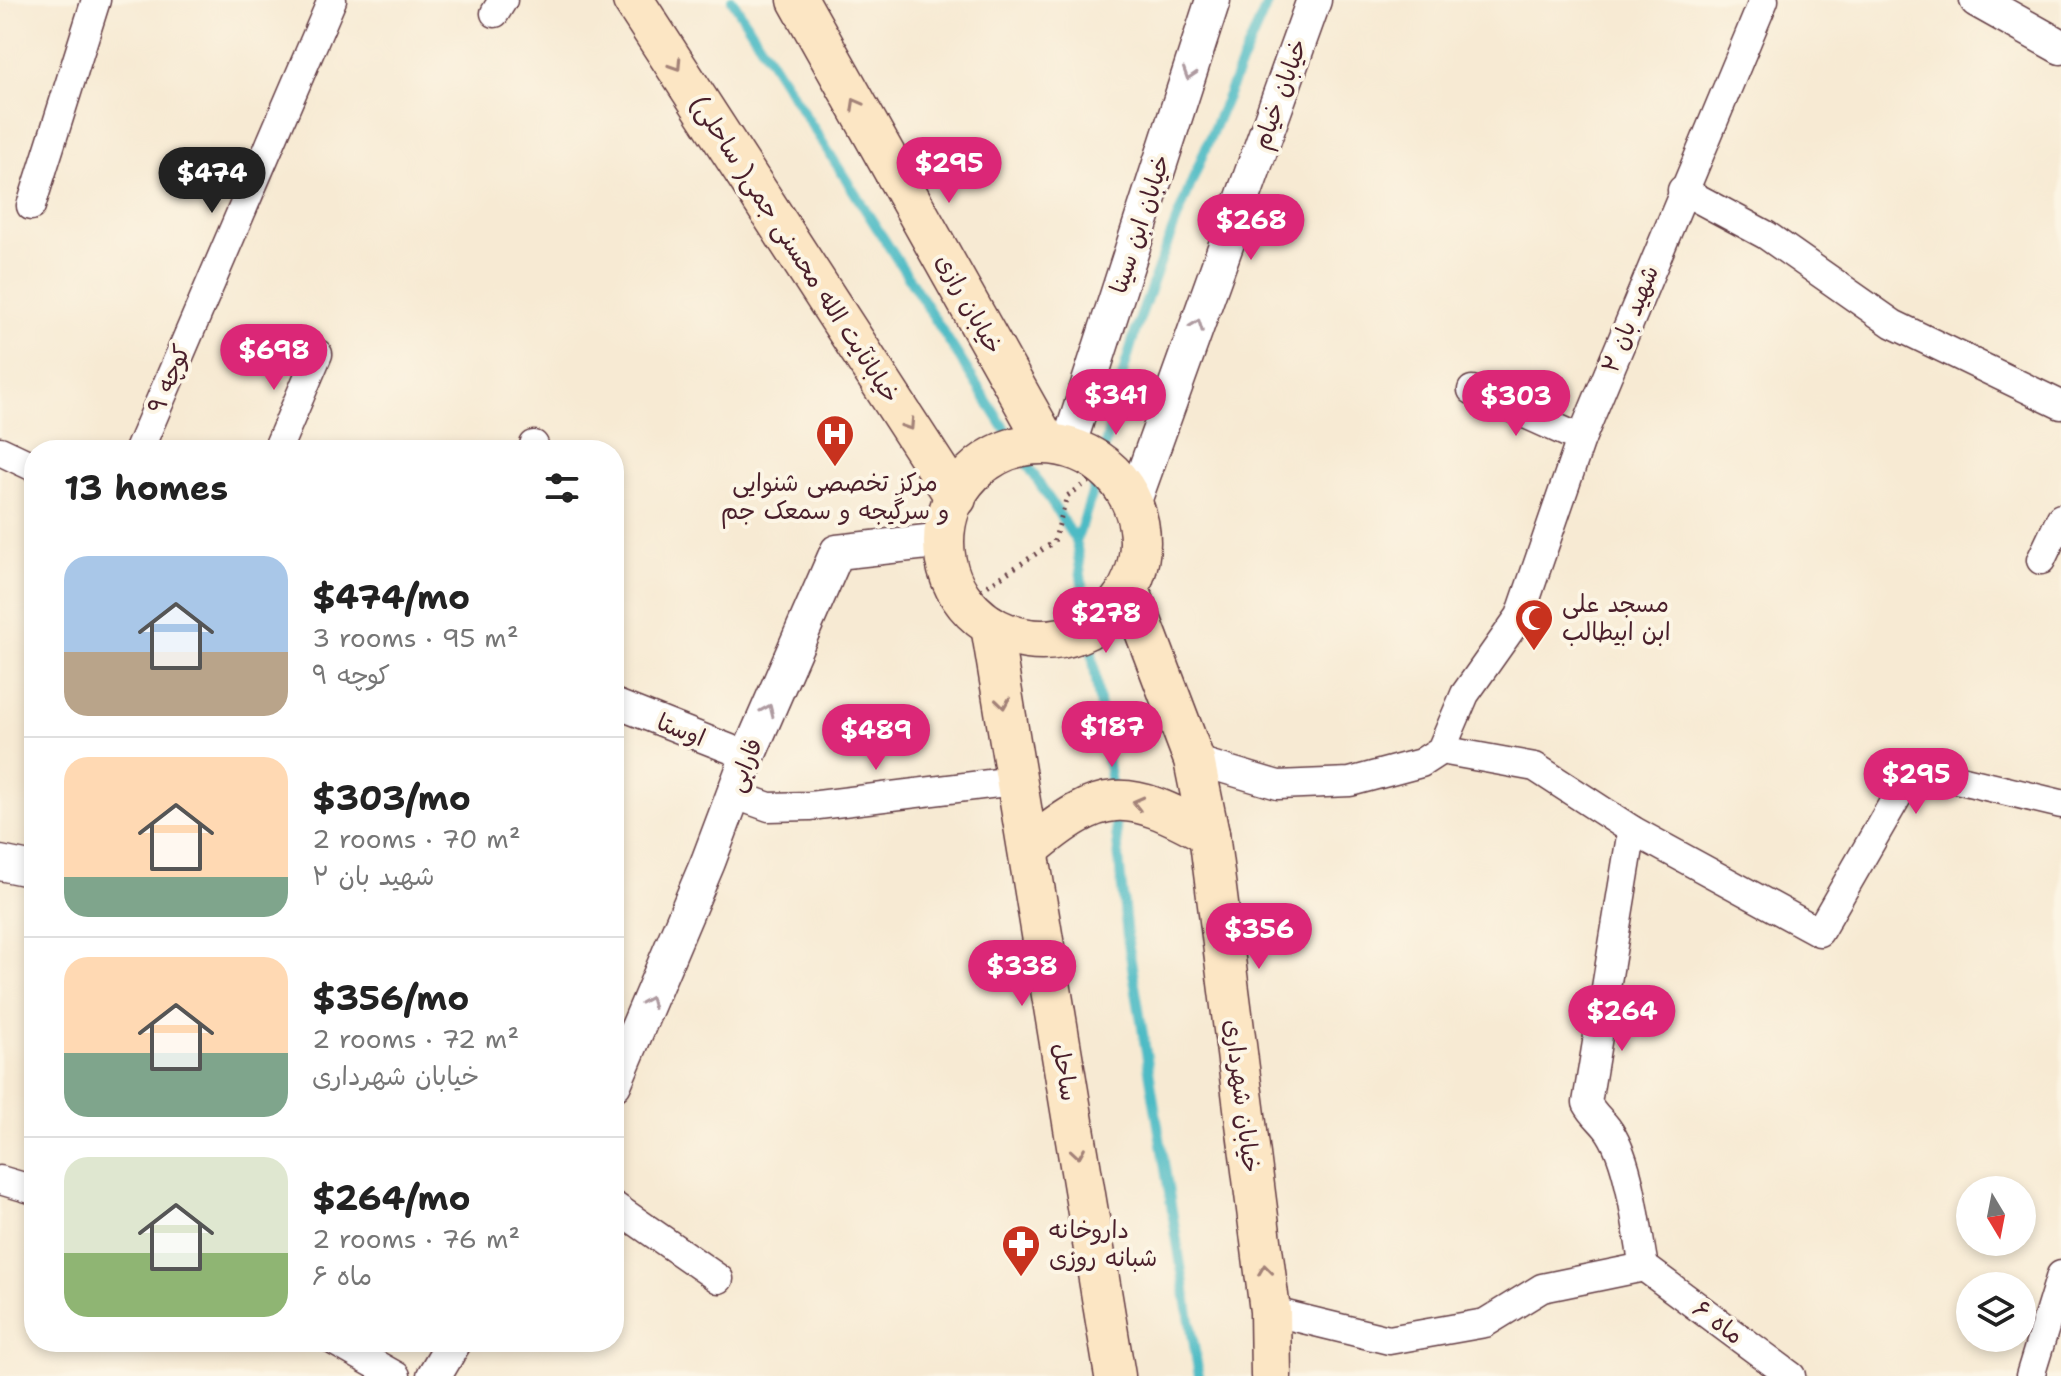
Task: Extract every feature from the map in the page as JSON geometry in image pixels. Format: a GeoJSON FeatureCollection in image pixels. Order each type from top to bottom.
{"type":"FeatureCollection","features":[{"type":"Feature","properties":{"kind":"main road","name":"خیابانآیت الله محسنی جمی( ساحلی)"},"geometry":{"type":"LineString","coordinates":[[633,0],[956,498]]}},
{"type":"Feature","properties":{"kind":"main road","name":"خیابان رازی"},"geometry":{"type":"LineString","coordinates":[[798,0],[1056,444]]}},
{"type":"Feature","properties":{"kind":"main road"},"geometry":{"type":"LineString","coordinates":[[945,540],[956,498],[980,464],[1001,450],[1056,444],[1120,486],[1141,547],[1129,589],[1116,608],[1091,627],[1058,640],[1039,641],[1017,638],[978,614]]}},
{"type":"Feature","properties":{"kind":"main road","name":"ساحل"},"geometry":{"type":"LineString","coordinates":[[945,540],[953,583],[978,614],[1029,849],[1115,1376]]}},
{"type":"Feature","properties":{"kind":"main road","name":"خیابان شهرداری"},"geometry":{"type":"LineString","coordinates":[[1129,589],[1194,760],[1209,834],[1270,1311],[1271,1376]]}},
{"type":"Feature","properties":{"kind":"main road"},"geometry":{"type":"LineString","coordinates":[[1029,849],[1076,812],[1097,802],[1128,800],[1168,812],[1209,834]]}},
{"type":"Feature","properties":{"kind":"street"},"geometry":{"type":"LineString","coordinates":[[31,206],[96,0]]}},
{"type":"Feature","properties":{"kind":"street","name":"کوچه ۹"},"geometry":{"type":"LineString","coordinates":[[143,440],[332,0]]}},
{"type":"Feature","properties":{"kind":"street","name":"خیابان ابن سینا"},"geometry":{"type":"LineString","coordinates":[[1056,444],[1213,0]]}},
{"type":"Feature","properties":{"kind":"street","name":"خیابان خیام"},"geometry":{"type":"LineString","coordinates":[[1120,486],[1314,0]]}},
{"type":"Feature","properties":{"kind":"street","name":"شهید بان ۲"},"geometry":{"type":"LineString","coordinates":[[1441,750],[1465,694],[1520,616],[1581,439],[1682,190],[1764,0]]}},
{"type":"Feature","properties":{"kind":"street"},"geometry":{"type":"LineString","coordinates":[[1977,0],[2061,47]]}},
{"type":"Feature","properties":{"kind":"street"},"geometry":{"type":"LineString","coordinates":[[1682,190],[1766,235],[1893,324],[2061,405]]}},
{"type":"Feature","properties":{"kind":"street"},"geometry":{"type":"LineString","coordinates":[[281,440],[318,354]]}},
{"type":"Feature","properties":{"kind":"street"},"geometry":{"type":"LineString","coordinates":[[1472,390],[1581,439]]}},
{"type":"Feature","properties":{"kind":"street"},"geometry":{"type":"LineString","coordinates":[[0,451],[24,462]]}},
{"type":"Feature","properties":{"kind":"street"},"geometry":{"type":"LineString","coordinates":[[2041,560],[2061,518]]}},
{"type":"Feature","properties":{"kind":"street","name":"فارابی"},"geometry":{"type":"LineString","coordinates":[[624,1058],[748,756],[837,552],[945,540]]}},
{"type":"Feature","properties":{"kind":"street","name":"اوستا"},"geometry":{"type":"LineString","coordinates":[[624,707],[748,756]]}},
{"type":"Feature","properties":{"kind":"street"},"geometry":{"type":"LineString","coordinates":[[1194,760],[1278,785],[1350,782],[1421,763],[1441,750],[1535,767],[1632,830],[1819,932],[1905,783],[1931,773],[2061,804]]}},
{"type":"Feature","properties":{"kind":"street"},"geometry":{"type":"LineString","coordinates":[[733,794],[769,807],[810,806],[1014,781]]}},
{"type":"Feature","properties":{"kind":"street"},"geometry":{"type":"LineString","coordinates":[[1270,1311],[1389,1340],[1485,1323],[1542,1288],[1644,1267],[1623,1165],[1607,1128],[1594,1116],[1587,1103],[1632,830]]}},
{"type":"Feature","properties":{"kind":"street"},"geometry":{"type":"LineString","coordinates":[[0,863],[24,868]]}},
{"type":"Feature","properties":{"kind":"street"},"geometry":{"type":"LineString","coordinates":[[0,1180],[24,1187]]}},
{"type":"Feature","properties":{"kind":"street"},"geometry":{"type":"LineString","coordinates":[[624,1213],[719,1279]]}},
{"type":"Feature","properties":{"kind":"street","name":"ماه ۶"},"geometry":{"type":"LineString","coordinates":[[1644,1267],[1791,1376]]}},
{"type":"Feature","properties":{"kind":"street"},"geometry":{"type":"LineString","coordinates":[[2030,1376],[2061,1275]]}},
{"type":"Feature","properties":{"kind":"street"},"geometry":{"type":"LineString","coordinates":[[354,1352],[396,1376]]}},
{"type":"Feature","properties":{"kind":"street"},"geometry":{"type":"LineString","coordinates":[[434,1376],[448,1352]]}},
{"type":"Feature","properties":{"kind":"path"},"geometry":{"type":"LineString","coordinates":[[978,614],[1054,542],[1067,496],[1120,486]]}},
{"type":"Feature","properties":{"kind":"waterway"},"geometry":{"type":"LineString","coordinates":[[732,0],[1076,541],[1112,791]]}},
{"type":"Feature","properties":{"kind":"waterway"},"geometry":{"type":"LineString","coordinates":[[1076,541],[1140,318],[1202,158],[1269,0]]}},
{"type":"Feature","properties":{"kind":"waterway"},"geometry":{"type":"LineString","coordinates":[[1114,811],[1127,936],[1199,1376]]}},
{"type":"Feature","properties":{"kind":"place","name":"مرکز تخصصی شنوایی و سرگیجه و سمعک جم"},"geometry":{"type":"Point","coordinates":[835,468]}},
{"type":"Feature","properties":{"kind":"place","name":"مسجد علی ابن ابیطالب"},"geometry":{"type":"Point","coordinates":[1534,652]}},
{"type":"Feature","properties":{"kind":"place","name":"داروخانه شبانه روزی"},"geometry":{"type":"Point","coordinates":[1021,1278]}}]}
